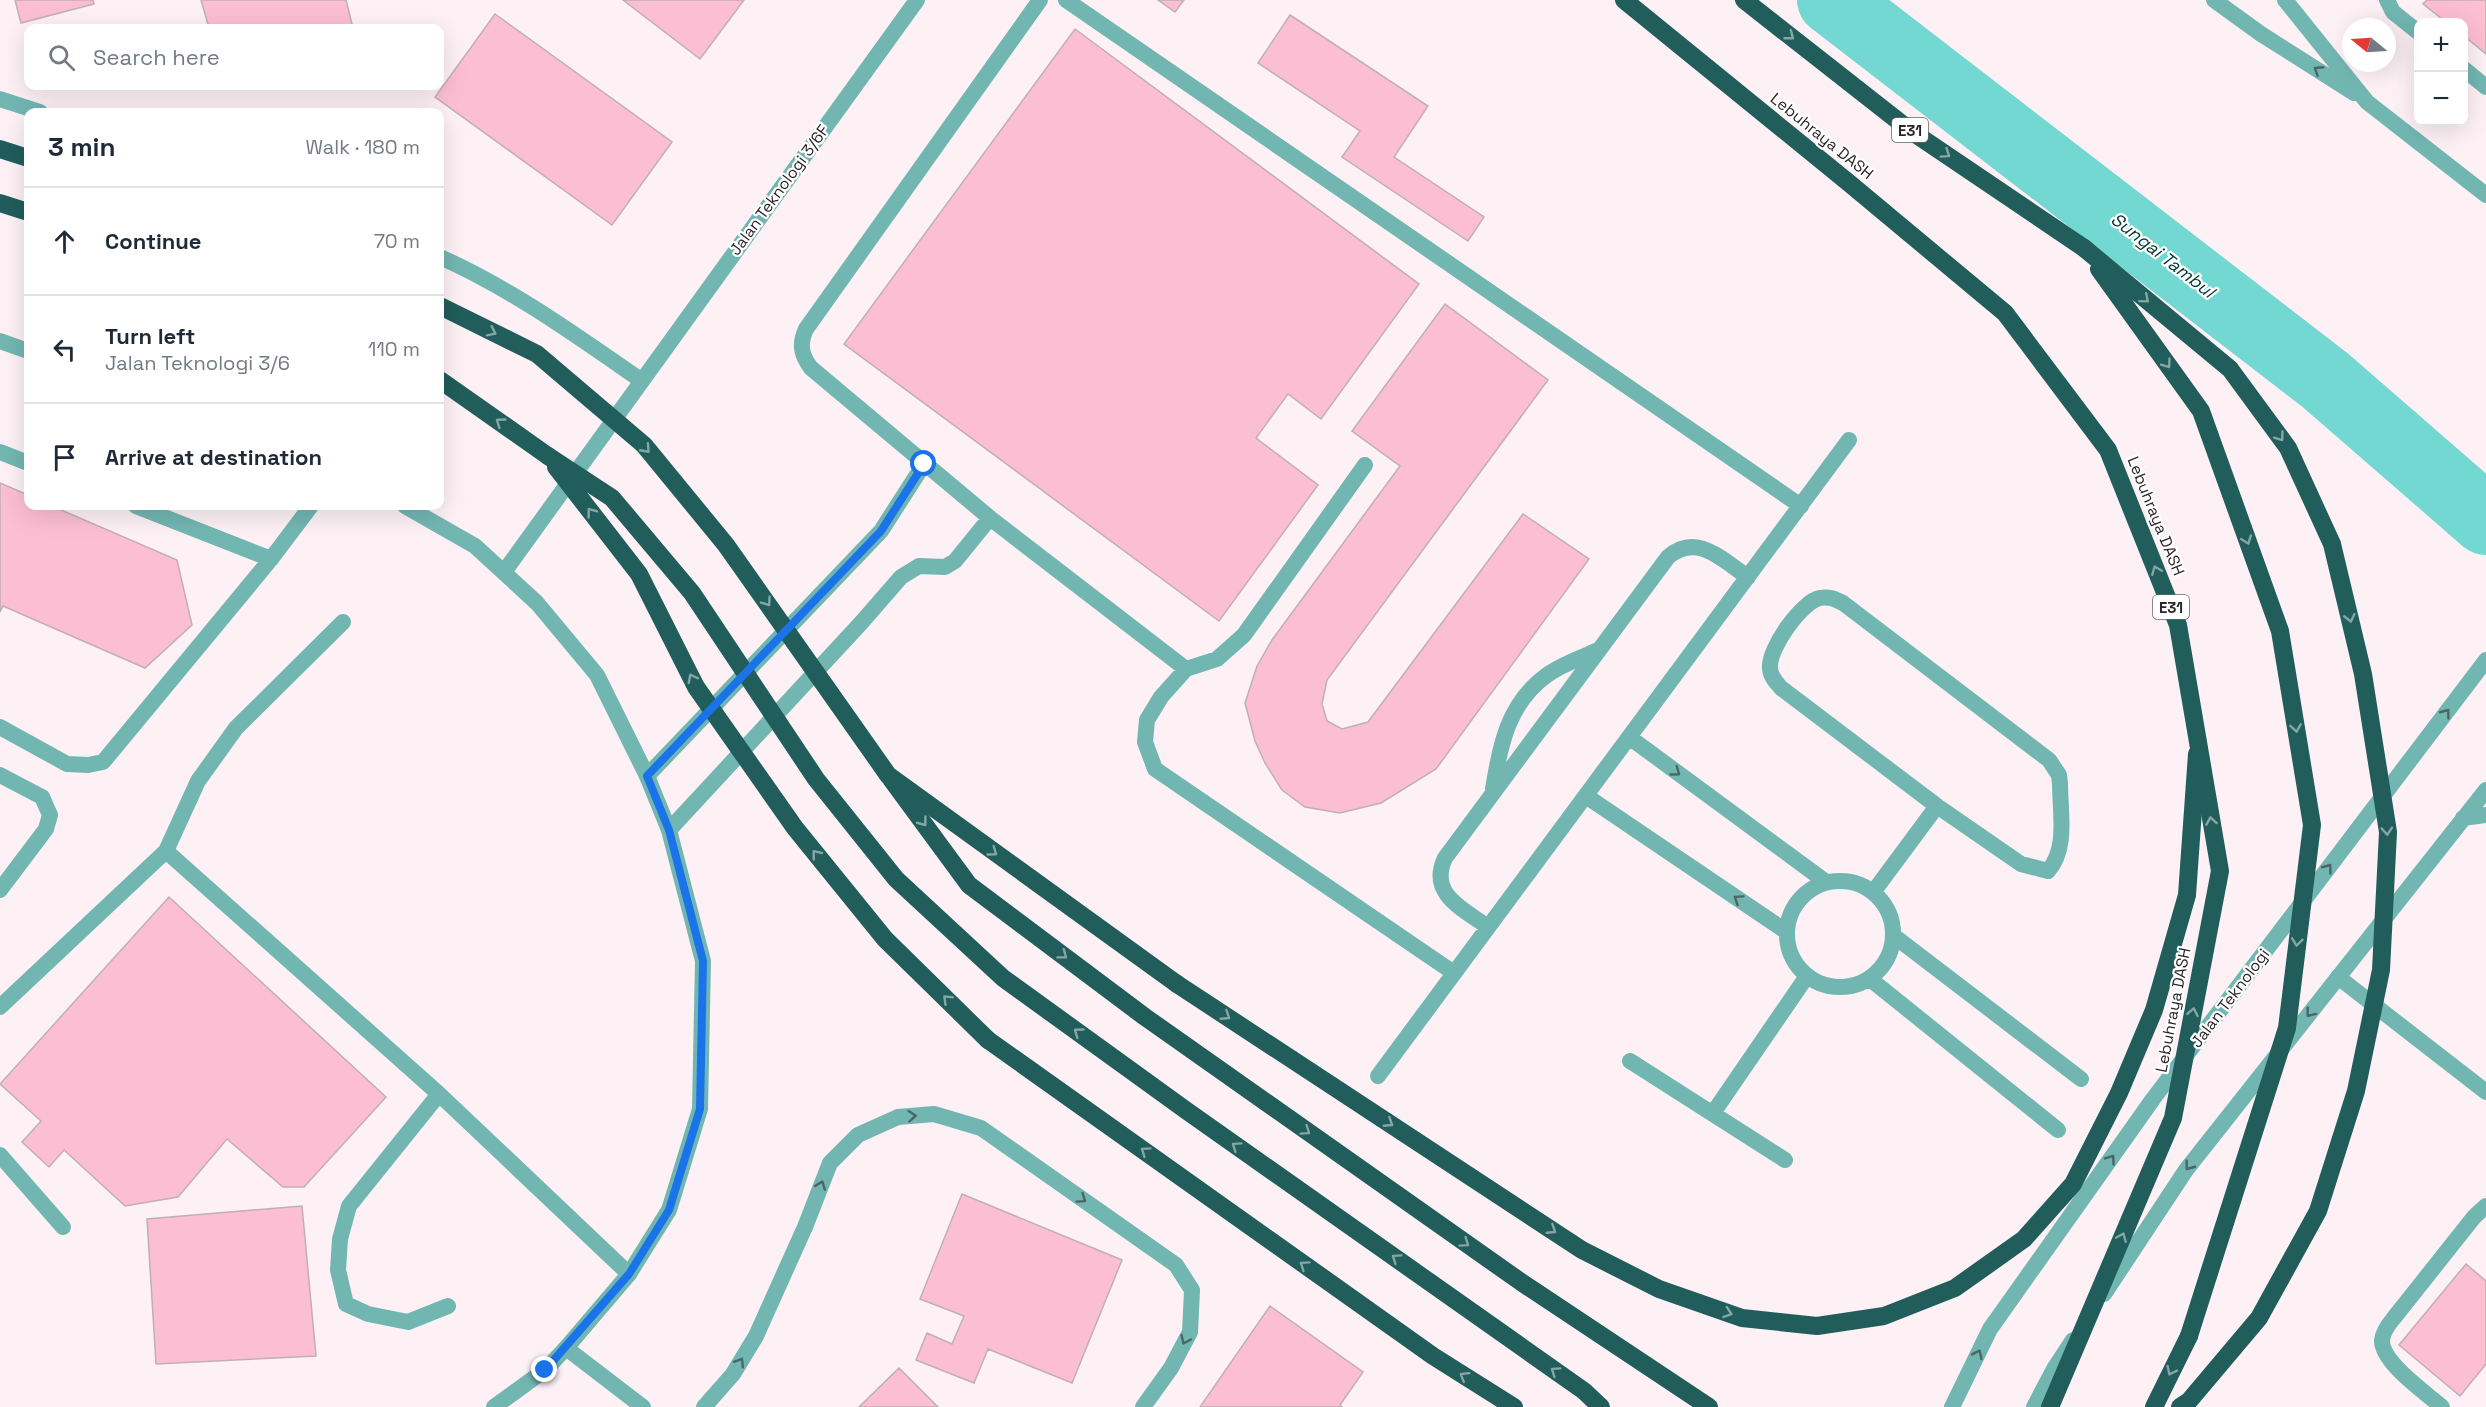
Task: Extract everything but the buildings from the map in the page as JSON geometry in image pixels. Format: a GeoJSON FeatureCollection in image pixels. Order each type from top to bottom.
{"type":"FeatureCollection","features":[{"type":"Feature","properties":{"kind":"highway","name":"Lebuhraya DASH"},"geometry":{"type":"LineString","coordinates":[[1623,0],[2005,313],[2108,450],[2178,625],[2220,872],[2173,1118],[2050,1407]]}},
{"type":"Feature","properties":{"kind":"highway","name":"E31"},"geometry":{"type":"LineString","coordinates":[[1744,0],[1911,131],[2084,248],[2200,411],[2280,632],[2312,825],[2287,1028],[2189,1336],[2154,1407]]}},
{"type":"Feature","properties":{"kind":"highway"},"geometry":{"type":"LineString","coordinates":[[0,149],[24,157]]}},
{"type":"Feature","properties":{"kind":"highway"},"geometry":{"type":"LineString","coordinates":[[0,203],[24,211]]}},
{"type":"Feature","properties":{"kind":"highway"},"geometry":{"type":"LineString","coordinates":[[2084,248],[2230,369],[2288,448],[2332,544],[2363,674],[2388,832],[2381,970],[2356,1091],[2318,1210],[2259,1318],[2189,1401],[2180,1407]]}},
{"type":"Feature","properties":{"kind":"highway"},"geometry":{"type":"LineString","coordinates":[[444,308],[537,354],[644,444],[726,545],[888,775],[969,885],[1146,1017],[1299,1126],[1521,1282],[1709,1407]]}},
{"type":"Feature","properties":{"kind":"highway"},"geometry":{"type":"LineString","coordinates":[[444,383],[612,498],[692,593],[816,779],[896,879],[1003,978],[1584,1391],[1601,1407]]}},
{"type":"Feature","properties":{"kind":"highway"},"geometry":{"type":"LineString","coordinates":[[548,456],[639,574],[696,687],[795,828],[885,939],[988,1040],[1433,1356],[1514,1407]]}},
{"type":"Feature","properties":{"kind":"highway"},"geometry":{"type":"LineString","coordinates":[[888,775],[1177,984],[1582,1250],[1659,1290],[1742,1318],[1816,1326],[1884,1316],[1955,1288],[2024,1239],[2073,1184],[2119,1093],[2154,1010],[2187,895],[2198,740]]}},
{"type":"Feature","properties":{"kind":"street","name":"Jalan Teknologi 3/6F"},"geometry":{"type":"LineString","coordinates":[[504,572],[917,0]]}},
{"type":"Feature","properties":{"kind":"street"},"geometry":{"type":"LineString","coordinates":[[1040,0],[806,329],[801,349],[811,368],[924,464],[990,518],[1186,669]]}},
{"type":"Feature","properties":{"kind":"street"},"geometry":{"type":"LineString","coordinates":[[1066,0],[1801,506]]}},
{"type":"Feature","properties":{"kind":"street"},"geometry":{"type":"LineString","coordinates":[[2214,0],[2261,34],[2367,102],[2486,195]]}},
{"type":"Feature","properties":{"kind":"street"},"geometry":{"type":"LineString","coordinates":[[2286,0],[2367,102]]}},
{"type":"Feature","properties":{"kind":"street"},"geometry":{"type":"LineString","coordinates":[[2387,0],[2393,12],[2414,29]]}},
{"type":"Feature","properties":{"kind":"street"},"geometry":{"type":"LineString","coordinates":[[2467,72],[2486,87]]}},
{"type":"Feature","properties":{"kind":"street"},"geometry":{"type":"LineString","coordinates":[[0,99],[28,108]]}},
{"type":"Feature","properties":{"kind":"street"},"geometry":{"type":"LineString","coordinates":[[444,259],[478,274],[538,310],[642,381]]}},
{"type":"Feature","properties":{"kind":"street"},"geometry":{"type":"LineString","coordinates":[[0,340],[24,349]]}},
{"type":"Feature","properties":{"kind":"street"},"geometry":{"type":"LineString","coordinates":[[1378,1076],[1849,440]]}},
{"type":"Feature","properties":{"kind":"street"},"geometry":{"type":"LineString","coordinates":[[0,452],[24,461]]}},
{"type":"Feature","properties":{"kind":"street"},"geometry":{"type":"LineString","coordinates":[[647,776],[881,531],[924,464]]}},
{"type":"Feature","properties":{"kind":"street"},"geometry":{"type":"LineString","coordinates":[[1365,465],[1244,635],[1217,659],[1186,669],[1161,697],[1147,720],[1145,742],[1155,769],[1454,973]]}},
{"type":"Feature","properties":{"kind":"street"},"geometry":{"type":"LineString","coordinates":[[146,510],[271,558]]}},
{"type":"Feature","properties":{"kind":"street"},"geometry":{"type":"LineString","coordinates":[[0,727],[67,764],[88,765],[102,762],[308,510]]}},
{"type":"Feature","properties":{"kind":"street"},"geometry":{"type":"LineString","coordinates":[[412,510],[475,546],[537,603],[597,675],[647,776],[669,830],[703,961],[700,1109],[669,1210],[629,1274],[566,1348],[545,1370],[494,1407]]}},
{"type":"Feature","properties":{"kind":"street"},"geometry":{"type":"LineString","coordinates":[[669,830],[861,623],[901,576],[919,566],[945,567],[955,561],[990,518]]}},
{"type":"Feature","properties":{"kind":"street"},"geometry":{"type":"LineString","coordinates":[[1488,927],[1450,899],[1443,890],[1439,879],[1444,858],[1668,557],[1687,546],[1698,546],[1748,577]]}},
{"type":"Feature","properties":{"kind":"street"},"geometry":{"type":"LineString","coordinates":[[1821,597],[1832,598],[1843,603],[2049,760],[2059,775],[2060,784],[2060,846],[2056,861],[2048,871],[2021,864],[1937,806],[1781,688],[1774,680],[1770,669],[1774,648],[1801,609],[1810,601],[1821,597]]}},
{"type":"Feature","properties":{"kind":"street"},"geometry":{"type":"LineString","coordinates":[[0,1007],[166,851],[177,822],[198,781],[236,728],[343,622]]}},
{"type":"Feature","properties":{"kind":"street"},"geometry":{"type":"LineString","coordinates":[[1493,793],[1504,735],[1521,701],[1548,674],[1601,649]]}},
{"type":"Feature","properties":{"kind":"street","name":"Jalan Teknologi"},"geometry":{"type":"LineString","coordinates":[[1952,1407],[1990,1329],[2146,1108],[2486,660]]}},
{"type":"Feature","properties":{"kind":"street"},"geometry":{"type":"LineString","coordinates":[[1629,737],[1826,882]]}},
{"type":"Feature","properties":{"kind":"street"},"geometry":{"type":"LineString","coordinates":[[0,776],[42,797],[50,815],[46,829],[0,890]]}},
{"type":"Feature","properties":{"kind":"street"},"geometry":{"type":"LineString","coordinates":[[2034,1407],[2054,1369],[2186,1170],[2486,790]]}},
{"type":"Feature","properties":{"kind":"street"},"geometry":{"type":"LineString","coordinates":[[1586,796],[1787,932]]}},
{"type":"Feature","properties":{"kind":"street"},"geometry":{"type":"LineString","coordinates":[[1874,891],[1937,806]]}},
{"type":"Feature","properties":{"kind":"street"},"geometry":{"type":"LineString","coordinates":[[2463,818],[2486,815]]}},
{"type":"Feature","properties":{"kind":"street"},"geometry":{"type":"LineString","coordinates":[[166,851],[439,1094],[629,1274]]}},
{"type":"Feature","properties":{"kind":"street"},"geometry":{"type":"LineString","coordinates":[[1842,880],[1859,883],[1874,891],[1885,904],[1892,919],[1894,936],[1890,952],[1882,967],[1870,978],[1855,985],[1838,987],[1822,984],[1807,976],[1796,963],[1789,948],[1787,932],[1790,915],[1798,900],[1811,889],[1826,882],[1842,880]]}},
{"type":"Feature","properties":{"kind":"street"},"geometry":{"type":"LineString","coordinates":[[1894,936],[2081,1079]]}},
{"type":"Feature","properties":{"kind":"street"},"geometry":{"type":"LineString","coordinates":[[1713,1113],[1807,976]]}},
{"type":"Feature","properties":{"kind":"street"},"geometry":{"type":"LineString","coordinates":[[2338,977],[2486,1092]]}},
{"type":"Feature","properties":{"kind":"street"},"geometry":{"type":"LineString","coordinates":[[1870,978],[2058,1130]]}},
{"type":"Feature","properties":{"kind":"street"},"geometry":{"type":"LineString","coordinates":[[1630,1061],[1785,1160]]}},
{"type":"Feature","properties":{"kind":"street"},"geometry":{"type":"LineString","coordinates":[[439,1094],[349,1206],[340,1239],[338,1270],[346,1304],[368,1314],[408,1322],[448,1306]]}},
{"type":"Feature","properties":{"kind":"street"},"geometry":{"type":"LineString","coordinates":[[704,1407],[733,1374],[756,1336],[805,1227],[830,1162],[858,1136],[898,1117],[934,1114],[981,1128],[1176,1265],[1192,1290],[1190,1332],[1171,1368],[1143,1407]]}},
{"type":"Feature","properties":{"kind":"street"},"geometry":{"type":"LineString","coordinates":[[0,1155],[63,1227]]}},
{"type":"Feature","properties":{"kind":"street"},"geometry":{"type":"LineString","coordinates":[[2442,1407],[2394,1365],[2385,1353],[2382,1341],[2385,1329],[2474,1217],[2486,1206]]}},
{"type":"Feature","properties":{"kind":"street"},"geometry":{"type":"LineString","coordinates":[[566,1348],[643,1407]]}},
{"type":"Feature","properties":{"kind":"waterway","name":"Sungai Tambul"},"geometry":{"type":"LineString","coordinates":[[1832,0],[2325,380],[2486,520]]}},
{"type":"Feature","properties":{"kind":"route"},"geometry":{"type":"LineString","coordinates":[[545,1370],[629,1274],[669,1210],[700,1109],[703,961],[669,830],[647,776],[881,531],[924,464]]}}]}
